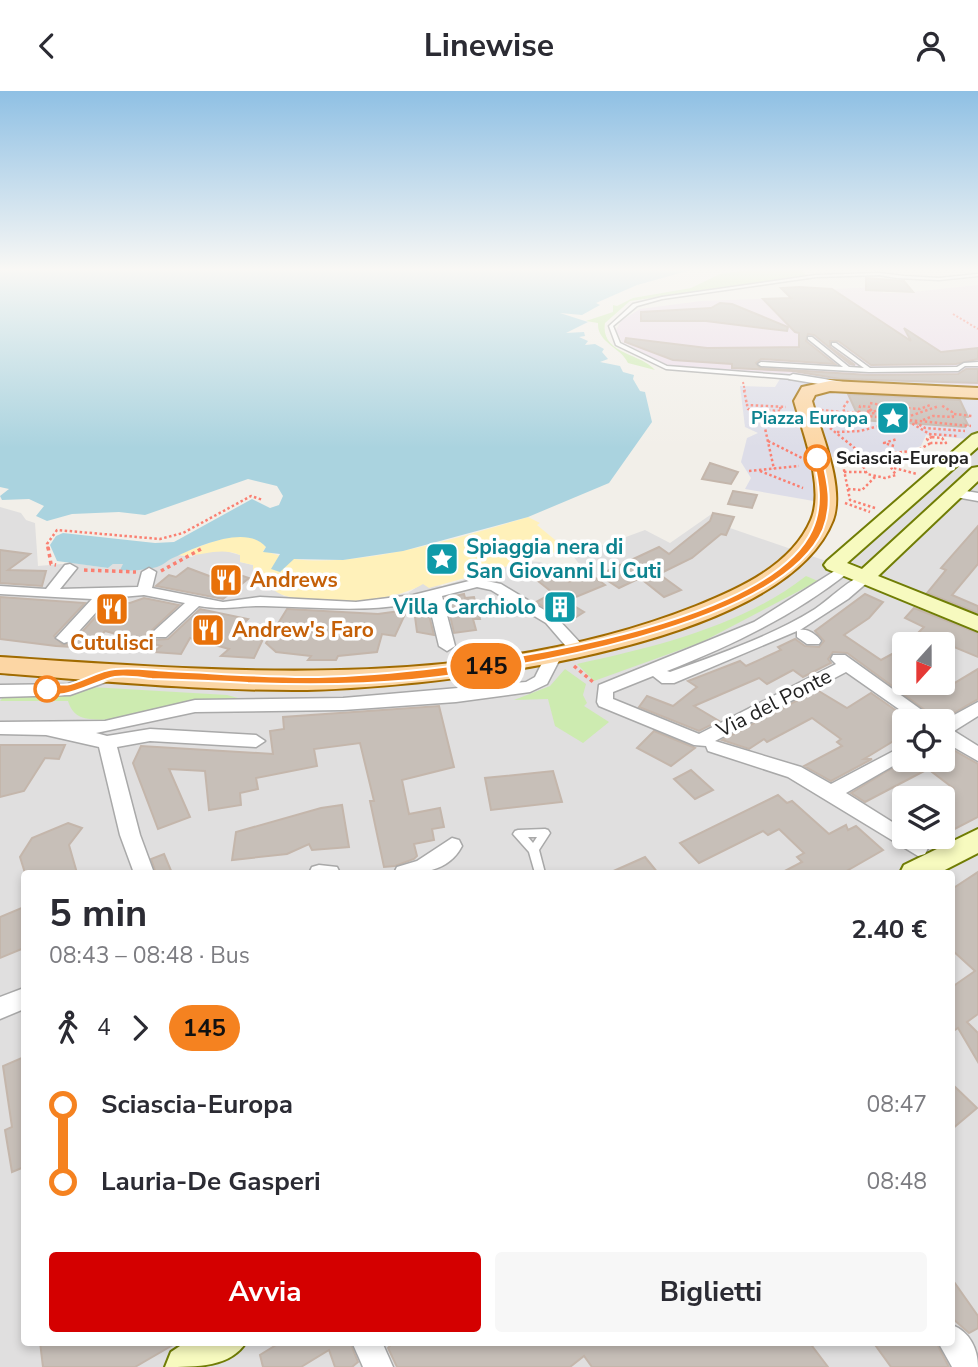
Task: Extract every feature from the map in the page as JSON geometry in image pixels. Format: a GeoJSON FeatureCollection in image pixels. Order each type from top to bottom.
{"type":"FeatureCollection","features":[{"type":"Feature","properties":{"kind":"main road"},"geometry":{"type":"LineString","coordinates":[[0,665],[114,673],[257,692],[412,676],[568,655],[721,607],[761,587],[801,555],[817,531],[825,503],[824,486],[800,408],[822,386],[849,378],[902,390],[959,397],[975,411]]}},
{"type":"Feature","properties":{"kind":"main road"},"geometry":{"type":"LineString","coordinates":[[902,390],[978,393]]}},
{"type":"Feature","properties":{"kind":"main road"},"geometry":{"type":"LineString","coordinates":[[975,435],[923,481],[839,567],[978,624]]}},
{"type":"Feature","properties":{"kind":"main road"},"geometry":{"type":"LineString","coordinates":[[864,578],[978,472]]}},
{"type":"Feature","properties":{"kind":"main road"},"geometry":{"type":"LineString","coordinates":[[923,481],[953,494]]}},
{"type":"Feature","properties":{"kind":"main road"},"geometry":{"type":"LineString","coordinates":[[916,860],[977,842]]}},
{"type":"Feature","properties":{"kind":"main road"},"geometry":{"type":"LineString","coordinates":[[186,1367],[219,1346]]}},
{"type":"Feature","properties":{"kind":"street"},"geometry":{"type":"LineString","coordinates":[[793,377],[825,381],[849,378]]}},
{"type":"Feature","properties":{"kind":"street"},"geometry":{"type":"LineString","coordinates":[[793,377],[804,384],[800,408]]}},
{"type":"Feature","properties":{"kind":"street"},"geometry":{"type":"LineString","coordinates":[[953,494],[978,497]]}},
{"type":"Feature","properties":{"kind":"street"},"geometry":{"type":"LineString","coordinates":[[839,567],[821,588],[741,635],[710,650],[605,689],[605,702],[707,744],[792,771],[822,788],[916,860]]}},
{"type":"Feature","properties":{"kind":"street"},"geometry":{"type":"LineString","coordinates":[[50,594],[70,568]]}},
{"type":"Feature","properties":{"kind":"street"},"geometry":{"type":"LineString","coordinates":[[144,591],[149,572]]}},
{"type":"Feature","properties":{"kind":"street"},"geometry":{"type":"LineString","coordinates":[[654,669],[668,679],[794,628],[842,599],[864,578]]}},
{"type":"Feature","properties":{"kind":"street"},"geometry":{"type":"LineString","coordinates":[[0,590],[50,594],[144,591],[223,606],[260,601],[356,606],[404,601],[477,583],[496,587],[551,620],[568,655]]}},
{"type":"Feature","properties":{"kind":"street"},"geometry":{"type":"LineString","coordinates":[[433,592],[447,646]]}},
{"type":"Feature","properties":{"kind":"street"},"geometry":{"type":"LineString","coordinates":[[64,638],[104,594]]}},
{"type":"Feature","properties":{"kind":"street"},"geometry":{"type":"LineString","coordinates":[[160,634],[196,601]]}},
{"type":"Feature","properties":{"kind":"street","name":"Via del Ponte"},"geometry":{"type":"LineString","coordinates":[[707,744],[842,661],[911,709]]}},
{"type":"Feature","properties":{"kind":"street"},"geometry":{"type":"LineString","coordinates":[[0,691],[70,688],[114,673]]}},
{"type":"Feature","properties":{"kind":"street"},"geometry":{"type":"LineString","coordinates":[[0,728],[105,727],[257,692]]}},
{"type":"Feature","properties":{"kind":"street"},"geometry":{"type":"LineString","coordinates":[[955,722],[978,708]]}},
{"type":"Feature","properties":{"kind":"street"},"geometry":{"type":"LineString","coordinates":[[46,729],[107,742],[150,734],[256,741]]}},
{"type":"Feature","properties":{"kind":"street"},"geometry":{"type":"LineString","coordinates":[[955,739],[978,755]]}},
{"type":"Feature","properties":{"kind":"street"},"geometry":{"type":"LineString","coordinates":[[107,742],[130,835],[143,870]]}},
{"type":"Feature","properties":{"kind":"street"},"geometry":{"type":"LineString","coordinates":[[822,788],[892,757]]}},
{"type":"Feature","properties":{"kind":"street"},"geometry":{"type":"LineString","coordinates":[[415,870],[423,868],[452,846]]}},
{"type":"Feature","properties":{"kind":"street"},"geometry":{"type":"LineString","coordinates":[[0,1008],[21,999]]}},
{"type":"Feature","properties":{"kind":"street"},"geometry":{"type":"LineString","coordinates":[[955,1344],[970,1367]]}},
{"type":"Feature","properties":{"kind":"street"},"geometry":{"type":"LineString","coordinates":[[369,1346],[378,1367]]}},
{"type":"Feature","properties":{"kind":"lane"},"geometry":{"type":"LineString","coordinates":[[612,330],[618,344],[666,367],[793,377]]}},
{"type":"Feature","properties":{"kind":"lane"},"geometry":{"type":"LineString","coordinates":[[810,338],[825,350],[849,378]]}},
{"type":"Feature","properties":{"kind":"lane"},"geometry":{"type":"LineString","coordinates":[[834,344],[869,370]]}},
{"type":"Feature","properties":{"kind":"lane"},"geometry":{"type":"LineString","coordinates":[[825,350],[841,348]]}},
{"type":"Feature","properties":{"kind":"lane"},"geometry":{"type":"LineString","coordinates":[[761,364],[820,367],[849,378],[869,370],[958,369],[964,365],[978,364]]}},
{"type":"Feature","properties":{"kind":"lane"},"geometry":{"type":"LineString","coordinates":[[820,367],[825,381]]}},
{"type":"Feature","properties":{"kind":"lane"},"geometry":{"type":"LineString","coordinates":[[534,850],[539,870]]}},
{"type":"Feature","properties":{"kind":"path"},"geometry":{"type":"LineString","coordinates":[[741,373],[748,409],[781,411],[800,408]]}},
{"type":"Feature","properties":{"kind":"path"},"geometry":{"type":"LineString","coordinates":[[846,413],[846,401],[920,409],[939,404],[954,414]]}},
{"type":"Feature","properties":{"kind":"path"},"geometry":{"type":"LineString","coordinates":[[747,405],[841,412]]}},
{"type":"Feature","properties":{"kind":"path"},"geometry":{"type":"LineString","coordinates":[[911,420],[939,406]]}},
{"type":"Feature","properties":{"kind":"path"},"geometry":{"type":"LineString","coordinates":[[893,407],[899,417]]}},
{"type":"Feature","properties":{"kind":"path"},"geometry":{"type":"LineString","coordinates":[[763,417],[800,408]]}},
{"type":"Feature","properties":{"kind":"path"},"geometry":{"type":"LineString","coordinates":[[840,417],[846,413],[871,412],[869,408],[876,412],[874,408],[881,408],[887,417]]}},
{"type":"Feature","properties":{"kind":"path"},"geometry":{"type":"LineString","coordinates":[[898,409],[905,409]]}},
{"type":"Feature","properties":{"kind":"path"},"geometry":{"type":"LineString","coordinates":[[761,410],[774,468]]}},
{"type":"Feature","properties":{"kind":"path"},"geometry":{"type":"LineString","coordinates":[[921,420],[933,416],[953,417],[954,414],[975,411]]}},
{"type":"Feature","properties":{"kind":"path"},"geometry":{"type":"LineString","coordinates":[[859,412],[899,417],[925,428],[975,435]]}},
{"type":"Feature","properties":{"kind":"path"},"geometry":{"type":"LineString","coordinates":[[846,413],[921,420],[975,435]]}},
{"type":"Feature","properties":{"kind":"path"},"geometry":{"type":"LineString","coordinates":[[837,432],[860,431],[887,417]]}},
{"type":"Feature","properties":{"kind":"path"},"geometry":{"type":"LineString","coordinates":[[883,511],[850,500],[842,460],[918,450],[931,443],[943,445],[947,442],[931,435],[911,420]]}},
{"type":"Feature","properties":{"kind":"path"},"geometry":{"type":"LineString","coordinates":[[824,424],[872,462],[895,468],[923,481]]}},
{"type":"Feature","properties":{"kind":"path"},"geometry":{"type":"LineString","coordinates":[[931,443],[927,439],[931,435],[975,435]]}},
{"type":"Feature","properties":{"kind":"path"},"geometry":{"type":"LineString","coordinates":[[894,446],[884,443],[897,439]]}},
{"type":"Feature","properties":{"kind":"path"},"geometry":{"type":"LineString","coordinates":[[768,441],[799,459],[806,460]]}},
{"type":"Feature","properties":{"kind":"path"},"geometry":{"type":"LineString","coordinates":[[891,454],[932,468]]}},
{"type":"Feature","properties":{"kind":"path"},"geometry":{"type":"LineString","coordinates":[[895,468],[906,459]]}},
{"type":"Feature","properties":{"kind":"path"},"geometry":{"type":"LineString","coordinates":[[864,472],[863,465],[872,462]]}},
{"type":"Feature","properties":{"kind":"path"},"geometry":{"type":"LineString","coordinates":[[748,471],[799,466]]}},
{"type":"Feature","properties":{"kind":"path"},"geometry":{"type":"LineString","coordinates":[[890,477],[895,475],[895,468]]}},
{"type":"Feature","properties":{"kind":"path"},"geometry":{"type":"LineString","coordinates":[[759,470],[803,488]]}},
{"type":"Feature","properties":{"kind":"path"},"geometry":{"type":"LineString","coordinates":[[844,472],[864,472],[875,477],[897,480]]}},
{"type":"Feature","properties":{"kind":"path"},"geometry":{"type":"LineString","coordinates":[[848,489],[862,490],[875,477]]}},
{"type":"Feature","properties":{"kind":"path"},"geometry":{"type":"LineString","coordinates":[[203,548],[174,565],[149,572],[114,573],[51,564],[47,544],[57,530],[160,539],[183,533],[251,496],[263,500]]}},
{"type":"Feature","properties":{"kind":"path"},"geometry":{"type":"LineString","coordinates":[[843,502],[875,514],[865,523]]}},
{"type":"Feature","properties":{"kind":"path"},"geometry":{"type":"LineString","coordinates":[[568,655],[593,682]]}},
{"type":"Feature","properties":{"kind":"shaded area"},"geometry":{"type":"Polygon","coordinates":[[[616,330],[978,330],[978,386],[669,366],[622,342],[616,330]]]}},
{"type":"Feature","properties":{"kind":"shaded area","name":"Piazza Europa"},"geometry":{"type":"Polygon","coordinates":[[[779,373],[978,386],[978,440],[926,435],[921,446],[910,450],[818,458],[825,503],[745,489],[751,478],[741,462],[747,438],[758,433],[745,427],[740,386],[775,387],[780,379],[779,373]]]}},
{"type":"Feature","properties":{"kind":"shaded area"},"geometry":{"type":"Polygon","coordinates":[[[978,433],[978,1367],[0,1367],[0,507],[21,513],[26,520],[35,523],[38,566],[74,563],[108,568],[113,564],[124,564],[121,570],[138,569],[157,565],[178,555],[192,557],[200,552],[222,550],[240,555],[240,562],[253,565],[261,580],[284,596],[351,600],[408,593],[423,583],[442,586],[508,566],[517,567],[525,561],[541,562],[555,572],[580,565],[570,552],[604,545],[645,530],[670,543],[713,513],[733,517],[730,528],[829,562],[978,433]]]}},
{"type":"Feature","properties":{"kind":"green space"},"geometry":{"type":"Polygon","coordinates":[[[599,330],[605,330],[609,341],[615,347],[649,364],[655,370],[628,363],[599,330]]]}},
{"type":"Feature","properties":{"kind":"green space"},"geometry":{"type":"Polygon","coordinates":[[[806,576],[818,581],[702,642],[594,681],[577,664],[667,642],[726,621],[781,593],[806,576]]]}},
{"type":"Feature","properties":{"kind":"green space"},"geometry":{"type":"Polygon","coordinates":[[[565,669],[586,684],[583,695],[587,703],[584,706],[609,722],[583,743],[555,726],[548,699],[514,700],[550,686],[565,669]]]}},
{"type":"Feature","properties":{"kind":"green space"},"geometry":{"type":"Polygon","coordinates":[[[91,687],[227,695],[242,699],[113,719],[81,717],[68,701],[0,701],[4,696],[91,687]]]}},
{"type":"Feature","properties":{"kind":"sand","name":"Spiaggia nera di San Giovanni Li Cuti"},"geometry":{"type":"Polygon","coordinates":[[[528,517],[540,523],[537,525],[566,549],[525,561],[517,567],[508,566],[429,588],[423,584],[376,599],[337,602],[301,599],[272,589],[253,569],[253,565],[240,562],[240,555],[217,552],[178,555],[211,542],[248,537],[258,540],[266,547],[263,551],[290,558],[321,561],[350,559],[412,549],[528,517]]]}},
{"type":"Feature","properties":{"kind":"water"},"geometry":{"type":"Polygon","coordinates":[[[0,330],[573,330],[566,333],[584,332],[585,336],[579,337],[588,341],[585,345],[595,344],[604,349],[602,352],[608,359],[600,362],[620,366],[623,372],[634,375],[633,379],[640,391],[645,392],[652,422],[609,483],[528,517],[403,551],[343,560],[294,559],[280,572],[271,569],[280,554],[263,552],[266,547],[258,540],[247,537],[209,543],[159,566],[143,570],[120,570],[123,564],[113,564],[108,568],[57,561],[50,545],[56,536],[63,533],[155,543],[174,542],[252,499],[270,508],[279,505],[283,496],[277,486],[248,479],[145,515],[119,512],[72,514],[47,521],[36,516],[44,506],[29,499],[2,500],[0,496],[9,489],[0,487],[0,330]]]}},
{"type":"Feature","properties":{"kind":"building"},"geometry":{"type":"Polygon","coordinates":[[[793,330],[894,330],[911,341],[906,330],[941,352],[978,348],[978,359],[956,364],[871,365],[838,341],[830,341],[830,347],[855,365],[850,364],[814,335],[808,334],[806,341],[835,364],[761,359],[756,363],[760,368],[869,375],[958,374],[966,369],[978,369],[978,383],[840,379],[793,371],[732,368],[732,364],[673,360],[625,342],[626,338],[707,348],[799,347],[799,333],[793,330]]]}},
{"type":"Feature","properties":{"kind":"building"},"geometry":{"type":"Polygon","coordinates":[[[848,394],[960,400],[968,417],[964,417],[968,425],[964,424],[965,427],[860,420],[848,394]]]}},
{"type":"Feature","properties":{"kind":"building"},"geometry":{"type":"Polygon","coordinates":[[[710,463],[738,472],[731,484],[702,479],[710,463]]]}},
{"type":"Feature","properties":{"kind":"building"},"geometry":{"type":"Polygon","coordinates":[[[733,491],[757,495],[752,508],[728,504],[733,491]]]}},
{"type":"Feature","properties":{"kind":"building"},"geometry":{"type":"Polygon","coordinates":[[[713,513],[734,517],[726,535],[721,534],[692,558],[659,574],[681,590],[664,597],[640,578],[619,588],[599,575],[659,547],[669,554],[710,521],[713,513]]]}},
{"type":"Feature","properties":{"kind":"building"},"geometry":{"type":"Polygon","coordinates":[[[978,526],[978,564],[952,595],[978,606],[978,613],[927,593],[946,570],[941,568],[978,526]]]}},
{"type":"Feature","properties":{"kind":"building"},"geometry":{"type":"Polygon","coordinates":[[[0,550],[30,554],[8,570],[46,571],[42,586],[0,583],[0,550]]]}},
{"type":"Feature","properties":{"kind":"building"},"geometry":{"type":"Polygon","coordinates":[[[188,568],[212,577],[223,569],[249,578],[223,599],[156,586],[169,575],[176,577],[188,568]]]}},
{"type":"Feature","properties":{"kind":"building"},"geometry":{"type":"Polygon","coordinates":[[[550,569],[569,582],[590,574],[605,585],[566,601],[584,612],[568,622],[536,602],[553,593],[533,577],[550,569]]]}},
{"type":"Feature","properties":{"kind":"building"},"geometry":{"type":"Polygon","coordinates":[[[464,594],[465,598],[474,597],[480,619],[473,619],[476,630],[454,633],[446,598],[464,594]]]}},
{"type":"Feature","properties":{"kind":"building"},"geometry":{"type":"Polygon","coordinates":[[[865,594],[883,602],[869,618],[844,635],[881,660],[892,654],[892,686],[847,653],[833,652],[828,659],[831,663],[803,677],[793,670],[767,684],[759,678],[694,706],[719,721],[699,731],[639,707],[647,696],[673,706],[697,687],[688,681],[740,661],[746,666],[781,650],[778,647],[795,639],[805,646],[819,647],[824,641],[815,631],[865,594]]]}},
{"type":"Feature","properties":{"kind":"building"},"geometry":{"type":"Polygon","coordinates":[[[0,597],[85,603],[54,636],[63,645],[72,643],[108,603],[130,603],[144,598],[179,605],[152,630],[150,635],[154,640],[168,639],[200,609],[248,619],[235,632],[265,635],[254,658],[221,656],[229,649],[190,638],[181,654],[153,652],[161,646],[105,631],[90,648],[0,639],[0,597]]]}},
{"type":"Feature","properties":{"kind":"building"},"geometry":{"type":"Polygon","coordinates":[[[427,607],[434,635],[417,632],[414,609],[427,607]]]}},
{"type":"Feature","properties":{"kind":"building"},"geometry":{"type":"Polygon","coordinates":[[[914,608],[978,633],[978,657],[956,648],[956,632],[919,632],[924,627],[905,618],[914,608]]]}},
{"type":"Feature","properties":{"kind":"building"},"geometry":{"type":"Polygon","coordinates":[[[287,609],[378,614],[407,610],[395,636],[382,634],[377,652],[338,656],[336,660],[308,660],[311,656],[276,652],[266,643],[287,609]]]}},
{"type":"Feature","properties":{"kind":"building"},"geometry":{"type":"Polygon","coordinates":[[[978,669],[978,699],[955,712],[955,709],[924,709],[904,695],[956,695],[956,682],[978,669]]]}},
{"type":"Feature","properties":{"kind":"building"},"geometry":{"type":"Polygon","coordinates":[[[817,690],[847,708],[871,693],[894,709],[892,742],[864,759],[872,759],[831,781],[804,766],[842,746],[837,742],[841,739],[812,718],[767,742],[764,739],[749,749],[722,740],[817,690]]]}},
{"type":"Feature","properties":{"kind":"building"},"geometry":{"type":"Polygon","coordinates":[[[439,706],[454,767],[402,780],[409,814],[440,808],[444,827],[432,829],[434,840],[414,844],[417,856],[414,859],[395,866],[384,867],[370,801],[374,801],[360,743],[314,749],[317,766],[256,778],[258,789],[240,793],[241,805],[209,810],[205,771],[169,769],[190,817],[158,829],[133,763],[141,746],[273,754],[270,731],[284,729],[283,717],[439,706]]]}},
{"type":"Feature","properties":{"kind":"building"},"geometry":{"type":"Polygon","coordinates":[[[654,731],[695,748],[671,766],[637,748],[654,731]]]}},
{"type":"Feature","properties":{"kind":"building"},"geometry":{"type":"Polygon","coordinates":[[[0,745],[65,745],[59,759],[45,758],[24,791],[0,797],[0,745]]]}},
{"type":"Feature","properties":{"kind":"building"},"geometry":{"type":"Polygon","coordinates":[[[955,751],[978,764],[978,817],[955,829],[955,786],[950,786],[932,772],[955,772],[955,751]]]}},
{"type":"Feature","properties":{"kind":"building"},"geometry":{"type":"Polygon","coordinates":[[[892,768],[892,772],[922,772],[865,802],[851,793],[892,768]]]}},
{"type":"Feature","properties":{"kind":"building"},"geometry":{"type":"Polygon","coordinates":[[[691,770],[713,790],[695,799],[674,779],[691,770]]]}},
{"type":"Feature","properties":{"kind":"building"},"geometry":{"type":"Polygon","coordinates":[[[553,771],[562,802],[491,810],[485,778],[553,771]]]}},
{"type":"Feature","properties":{"kind":"building"},"geometry":{"type":"Polygon","coordinates":[[[778,795],[787,803],[792,801],[829,834],[846,825],[848,830],[856,826],[883,850],[848,870],[787,870],[802,862],[797,857],[804,853],[779,829],[768,835],[763,831],[699,863],[680,843],[778,795]]]}},
{"type":"Feature","properties":{"kind":"building"},"geometry":{"type":"Polygon","coordinates":[[[342,805],[349,847],[312,850],[309,844],[287,854],[232,860],[236,832],[321,808],[342,805]]]}},
{"type":"Feature","properties":{"kind":"building"},"geometry":{"type":"Polygon","coordinates":[[[68,823],[82,828],[69,845],[76,870],[24,870],[20,857],[32,838],[68,823]]]}},
{"type":"Feature","properties":{"kind":"building"},"geometry":{"type":"Polygon","coordinates":[[[164,854],[171,870],[155,870],[151,859],[164,854]]]}},
{"type":"Feature","properties":{"kind":"building"},"geometry":{"type":"Polygon","coordinates":[[[645,857],[656,870],[616,870],[645,857]]]}},
{"type":"Feature","properties":{"kind":"building"},"geometry":{"type":"Polygon","coordinates":[[[978,872],[978,1014],[967,1022],[978,1033],[978,1062],[958,1028],[955,1030],[955,985],[975,971],[955,953],[955,887],[978,872]]]}},
{"type":"Feature","properties":{"kind":"building"},"geometry":{"type":"Polygon","coordinates":[[[21,908],[21,949],[0,958],[0,917],[21,908]]]}},
{"type":"Feature","properties":{"kind":"building"},"geometry":{"type":"Polygon","coordinates":[[[21,1058],[21,1168],[12,1172],[5,1130],[12,1127],[3,1066],[21,1058]]]}},
{"type":"Feature","properties":{"kind":"building"},"geometry":{"type":"Polygon","coordinates":[[[955,1087],[977,1108],[955,1126],[955,1087]]]}},
{"type":"Feature","properties":{"kind":"building"},"geometry":{"type":"Polygon","coordinates":[[[955,1283],[978,1316],[978,1328],[969,1333],[955,1321],[955,1283]]]}},
{"type":"Feature","properties":{"kind":"building"},"geometry":{"type":"Polygon","coordinates":[[[40,1346],[171,1346],[135,1367],[43,1367],[40,1346]]]}},
{"type":"Feature","properties":{"kind":"building"},"geometry":{"type":"Polygon","coordinates":[[[275,1346],[352,1346],[358,1362],[352,1367],[335,1367],[329,1350],[301,1367],[263,1367],[260,1355],[275,1346]]]}},
{"type":"Feature","properties":{"kind":"building"},"geometry":{"type":"Polygon","coordinates":[[[812,1346],[828,1367],[592,1367],[584,1356],[570,1367],[397,1367],[388,1348],[812,1346]]]}},
{"type":"Feature","properties":{"kind":"building"},"geometry":{"type":"Polygon","coordinates":[[[876,1346],[938,1346],[949,1367],[891,1367],[876,1346]]]}},
{"type":"Feature","properties":{"kind":"bus line","name":"145"},"geometry":{"type":"LineString","coordinates":[[47,689],[70,688],[114,673],[307,681],[412,676],[535,657],[659,628],[736,600],[761,587],[801,555],[814,538],[825,507],[824,486],[817,458]]}},
{"type":"Feature","properties":{"kind":"place","name":"Piazza Europa"},"geometry":{"type":"Point","coordinates":[893,418]}},
{"type":"Feature","properties":{"kind":"place","name":"Sciascia-Europa"},"geometry":{"type":"Point","coordinates":[817,458]}},
{"type":"Feature","properties":{"kind":"place","name":"Spiaggia nera di San Giovanni Li Cuti"},"geometry":{"type":"Point","coordinates":[442,559]}},
{"type":"Feature","properties":{"kind":"place","name":"Andrews"},"geometry":{"type":"Point","coordinates":[226,580]}},
{"type":"Feature","properties":{"kind":"place","name":"Villa Carchiolo"},"geometry":{"type":"Point","coordinates":[560,607]}},
{"type":"Feature","properties":{"kind":"place","name":"Cutulisci"},"geometry":{"type":"Point","coordinates":[112,609]}},
{"type":"Feature","properties":{"kind":"place","name":"Andrew's Faro"},"geometry":{"type":"Point","coordinates":[208,630]}}]}
